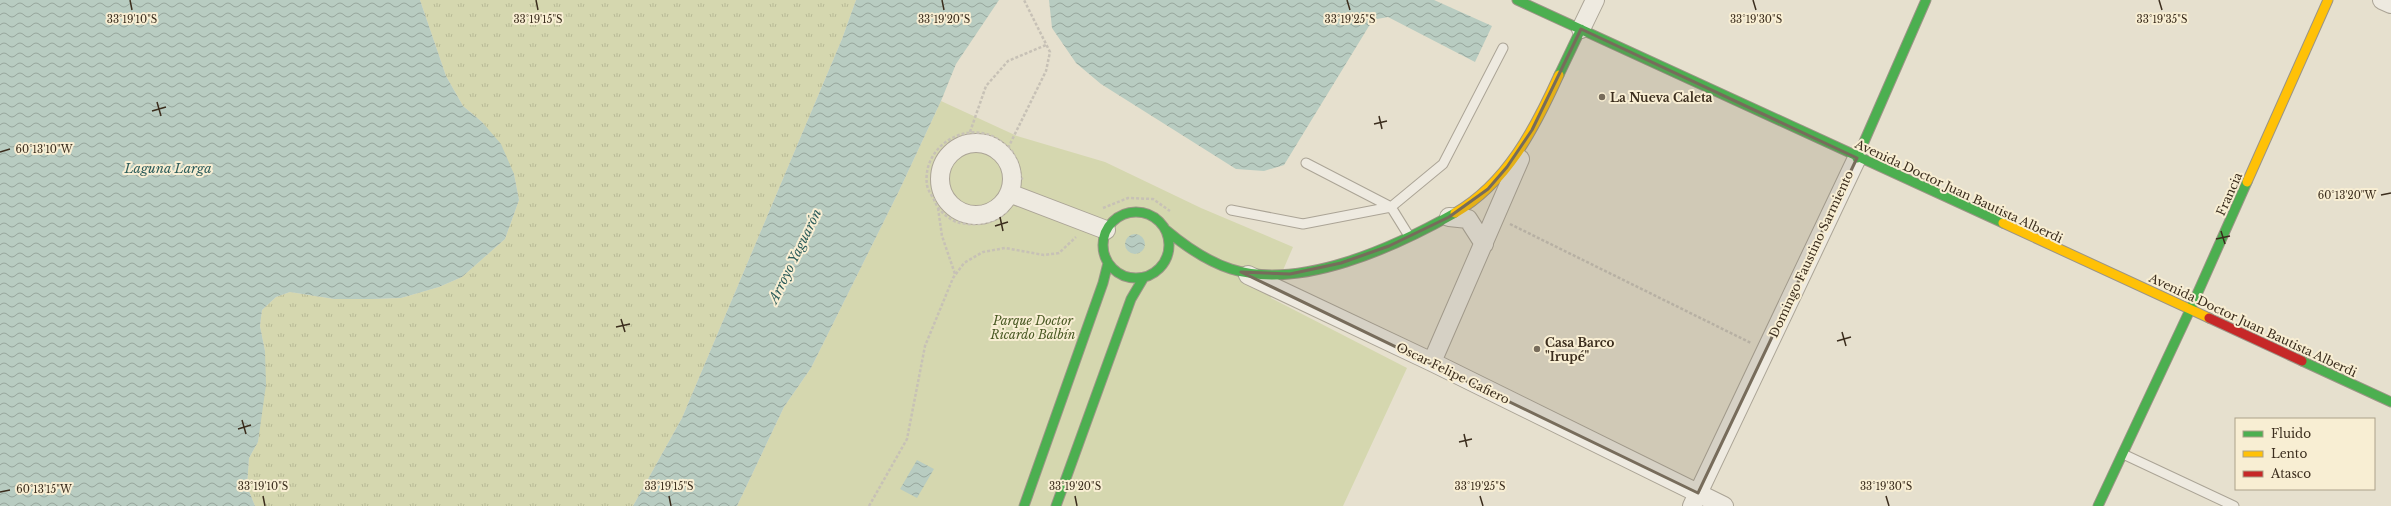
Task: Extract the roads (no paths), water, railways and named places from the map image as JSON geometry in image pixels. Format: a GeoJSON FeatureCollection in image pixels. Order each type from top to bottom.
{"type":"FeatureCollection","features":[{"type":"Feature","properties":{"kind":"main road","name":"Avenida Doctor Juan Bautista Alberdi"},"geometry":{"type":"LineString","coordinates":[[1517,0],[1857,158],[2391,402]]}},
{"type":"Feature","properties":{"kind":"main road","name":"Domingo Faustino Sarmiento"},"geometry":{"type":"LineString","coordinates":[[1857,158],[1926,0]]}},
{"type":"Feature","properties":{"kind":"main road","name":"Francia"},"geometry":{"type":"LineString","coordinates":[[2098,506],[2190,310],[2328,0]]}},
{"type":"Feature","properties":{"kind":"main road"},"geometry":{"type":"LineString","coordinates":[[1240,272],[1290,274],[1341,263],[1409,236],[1449,217],[1488,190],[1507,167],[1532,130],[1581,29]]}},
{"type":"Feature","properties":{"kind":"main road"},"geometry":{"type":"LineString","coordinates":[[1144,278],[1124,276],[1115,271],[1108,263],[1102,247],[1106,230],[1112,221],[1120,215],[1141,211],[1151,215],[1166,230],[1170,247],[1166,259],[1159,270]]}},
{"type":"Feature","properties":{"kind":"main road","name":"Oscar Felipe Cafiero"},"geometry":{"type":"LineString","coordinates":[[1166,230],[1189,250],[1240,272]]}},
{"type":"Feature","properties":{"kind":"main road","name":"Oscar Felipe Cafiero"},"geometry":{"type":"LineString","coordinates":[[1190,258],[1206,258]]}},
{"type":"Feature","properties":{"kind":"main road"},"geometry":{"type":"LineString","coordinates":[[1056,506],[1131,299],[1144,278],[1159,270],[1164,265],[1177,262]]}},
{"type":"Feature","properties":{"kind":"main road"},"geometry":{"type":"LineString","coordinates":[[1024,506],[1108,263]]}},
{"type":"Feature","properties":{"kind":"street"},"geometry":{"type":"LineString","coordinates":[[1581,29],[1595,0]]}},
{"type":"Feature","properties":{"kind":"street"},"geometry":{"type":"LineString","coordinates":[[2382,0],[2391,4]]}},
{"type":"Feature","properties":{"kind":"street"},"geometry":{"type":"LineString","coordinates":[[1432,362],[1532,130]]}},
{"type":"Feature","properties":{"kind":"street"},"geometry":{"type":"LineString","coordinates":[[1009,201],[1012,182],[1011,170],[999,151],[989,145],[972,143],[956,148],[947,156],[942,166],[939,178],[941,191],[947,202],[957,210],[968,215],[987,213],[1002,203],[1009,201],[1106,230]]}},
{"type":"Feature","properties":{"kind":"street","name":"Domingo Faustino Sarmiento"},"geometry":{"type":"LineString","coordinates":[[1695,500],[1857,158]]}},
{"type":"Feature","properties":{"kind":"street"},"geometry":{"type":"LineString","coordinates":[[1449,217],[1468,220],[1484,244]]}},
{"type":"Feature","properties":{"kind":"street","name":"Oscar Felipe Cafiero"},"geometry":{"type":"LineString","coordinates":[[1240,272],[1432,362],[1695,500],[1724,506]]}},
{"type":"Feature","properties":{"kind":"lane"},"geometry":{"type":"LineString","coordinates":[[1231,210],[1303,224],[1391,207],[1444,164],[1503,48]]}},
{"type":"Feature","properties":{"kind":"lane"},"geometry":{"type":"LineString","coordinates":[[1306,163],[1391,207],[1409,236]]}},
{"type":"Feature","properties":{"kind":"lane"},"geometry":{"type":"LineString","coordinates":[[2123,454],[2234,506]]}},
{"type":"Feature","properties":{"kind":"water","name":"Laguna Larga"},"geometry":{"type":"Polygon","coordinates":[[[0,0],[420,0],[446,76],[463,106],[482,122],[501,144],[514,174],[519,200],[505,239],[462,277],[439,287],[401,298],[334,299],[290,292],[276,297],[262,310],[260,326],[265,351],[266,385],[258,442],[249,458],[247,486],[255,506],[0,506],[0,0]]]}},
{"type":"Feature","properties":{"kind":"water","name":"Arroyo Yaguarón"},"geometry":{"type":"Polygon","coordinates":[[[856,0],[999,0],[956,64],[941,101],[899,191],[811,368],[784,407],[737,506],[633,506],[682,418],[842,39],[856,0]]]}},
{"type":"Feature","properties":{"kind":"water"},"geometry":{"type":"Polygon","coordinates":[[[1049,0],[1434,0],[1492,26],[1475,62],[1388,17],[1377,19],[1369,26],[1284,165],[1264,171],[1236,169],[1101,84],[1076,63],[1052,28],[1049,0]]]}},
{"type":"Feature","properties":{"kind":"water"},"geometry":{"type":"Polygon","coordinates":[[[1135,234],[1142,237],[1145,244],[1142,251],[1135,254],[1128,251],[1125,244],[1128,237],[1135,234]]]}},
{"type":"Feature","properties":{"kind":"water"},"geometry":{"type":"Polygon","coordinates":[[[917,460],[934,469],[917,498],[900,489],[917,460]]]}},
{"type":"Feature","properties":{"kind":"place","name":"La Nueva Caleta"},"geometry":{"type":"Point","coordinates":[1602,97]}},
{"type":"Feature","properties":{"kind":"place","name":"Casa Barco \"Irupé\""},"geometry":{"type":"Point","coordinates":[1537,349]}},
{"type":"Feature","properties":{"kind":"park label","name":"Parque Doctor Ricardo Balbín"},"geometry":{"type":"Point","coordinates":[1033,327]}}]}
